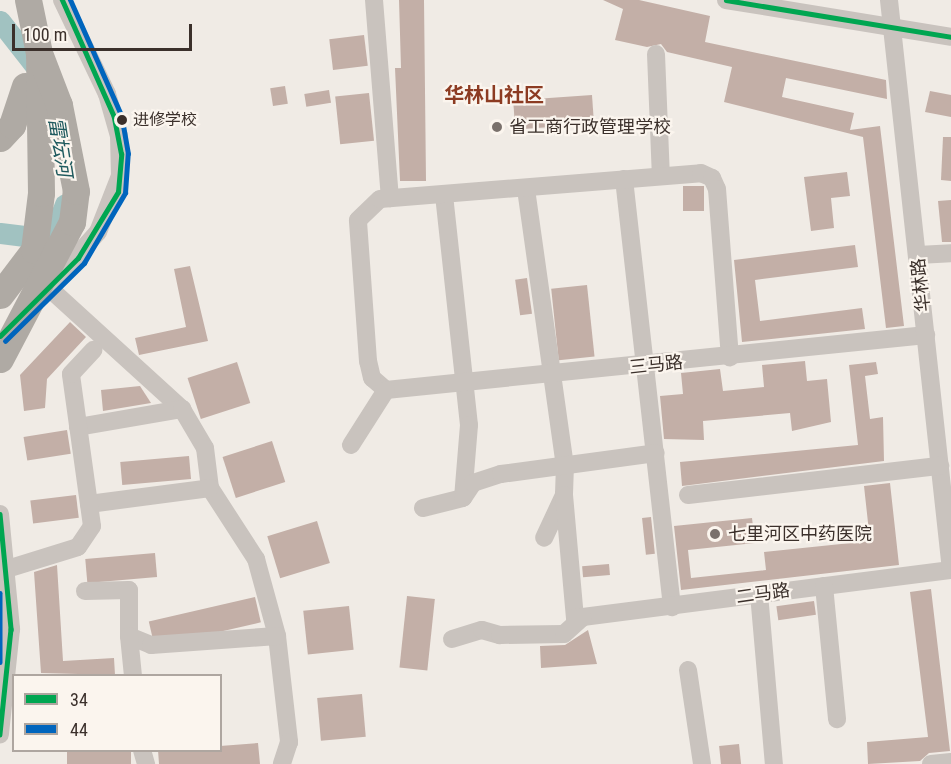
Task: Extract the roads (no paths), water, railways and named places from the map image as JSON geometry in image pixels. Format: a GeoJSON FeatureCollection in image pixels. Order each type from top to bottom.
{"type":"FeatureCollection","features":[{"type":"Feature","properties":{"kind":"highway"},"geometry":{"type":"LineString","coordinates":[[0,274],[30,200],[34,150],[11,0]]}},
{"type":"Feature","properties":{"kind":"highway"},"geometry":{"type":"LineString","coordinates":[[0,359],[72,222],[76,191],[59,105],[39,53],[28,0]]}},
{"type":"Feature","properties":{"kind":"highway"},"geometry":{"type":"LineString","coordinates":[[0,295],[34,250],[42,158],[36,108],[39,53]]}},
{"type":"Feature","properties":{"kind":"highway"},"geometry":{"type":"LineString","coordinates":[[0,138],[12,125],[25,87]]}},
{"type":"Feature","properties":{"kind":"street"},"geometry":{"type":"LineString","coordinates":[[0,336],[49,288],[98,232],[120,176],[119,136],[107,94],[62,0]]}},
{"type":"Feature","properties":{"kind":"street"},"geometry":{"type":"LineString","coordinates":[[374,0],[390,198]]}},
{"type":"Feature","properties":{"kind":"street"},"geometry":{"type":"LineString","coordinates":[[726,0],[891,25],[951,37]]}},
{"type":"Feature","properties":{"kind":"street","name":"华林路"},"geometry":{"type":"LineString","coordinates":[[889,0],[951,570]]}},
{"type":"Feature","properties":{"kind":"street"},"geometry":{"type":"LineString","coordinates":[[656,54],[661,176]]}},
{"type":"Feature","properties":{"kind":"street"},"geometry":{"type":"LineString","coordinates":[[351,445],[386,390],[372,378],[368,361],[358,220],[380,199],[526,189],[701,173],[712,178],[717,189],[730,358]]}},
{"type":"Feature","properties":{"kind":"street"},"geometry":{"type":"LineString","coordinates":[[624,179],[672,607]]}},
{"type":"Feature","properties":{"kind":"street"},"geometry":{"type":"LineString","coordinates":[[452,639],[482,630],[500,635],[564,634],[579,618],[564,495],[565,465],[526,189]]}},
{"type":"Feature","properties":{"kind":"street"},"geometry":{"type":"LineString","coordinates":[[444,195],[469,425],[463,498]]}},
{"type":"Feature","properties":{"kind":"street"},"geometry":{"type":"LineString","coordinates":[[918,255],[951,253]]}},
{"type":"Feature","properties":{"kind":"street"},"geometry":{"type":"LineString","coordinates":[[49,288],[182,409],[205,448],[210,488],[256,559],[277,636],[289,742],[282,764]]}},
{"type":"Feature","properties":{"kind":"street","name":"三马路"},"geometry":{"type":"LineString","coordinates":[[386,390],[730,358],[926,335]]}},
{"type":"Feature","properties":{"kind":"street"},"geometry":{"type":"LineString","coordinates":[[7,569],[78,548],[92,526],[70,374],[93,350]]}},
{"type":"Feature","properties":{"kind":"street"},"geometry":{"type":"LineString","coordinates":[[78,427],[182,409]]}},
{"type":"Feature","properties":{"kind":"street"},"geometry":{"type":"LineString","coordinates":[[423,508],[463,498],[473,483],[501,474],[656,453]]}},
{"type":"Feature","properties":{"kind":"street"},"geometry":{"type":"LineString","coordinates":[[688,495],[940,466]]}},
{"type":"Feature","properties":{"kind":"street"},"geometry":{"type":"LineString","coordinates":[[89,504],[210,488]]}},
{"type":"Feature","properties":{"kind":"street"},"geometry":{"type":"LineString","coordinates":[[544,538],[564,495]]}},
{"type":"Feature","properties":{"kind":"street"},"geometry":{"type":"LineString","coordinates":[[0,514],[7,569],[10,670],[0,734]]}},
{"type":"Feature","properties":{"kind":"street","name":"二马路"},"geometry":{"type":"LineString","coordinates":[[579,618],[951,570]]}},
{"type":"Feature","properties":{"kind":"street"},"geometry":{"type":"LineString","coordinates":[[824,586],[837,719]]}},
{"type":"Feature","properties":{"kind":"street"},"geometry":{"type":"LineString","coordinates":[[85,591],[129,590],[129,636],[133,674]]}},
{"type":"Feature","properties":{"kind":"street"},"geometry":{"type":"LineString","coordinates":[[759,594],[774,764]]}},
{"type":"Feature","properties":{"kind":"street"},"geometry":{"type":"LineString","coordinates":[[129,636],[151,645],[277,636]]}},
{"type":"Feature","properties":{"kind":"street"},"geometry":{"type":"LineString","coordinates":[[688,670],[702,764]]}},
{"type":"Feature","properties":{"kind":"street"},"geometry":{"type":"LineString","coordinates":[[931,764],[951,762]]}},
{"type":"Feature","properties":{"kind":"waterway","name":"雷坛河"},"geometry":{"type":"LineString","coordinates":[[0,21],[40,72]]}},
{"type":"Feature","properties":{"kind":"waterway","name":"雷坛河"},"geometry":{"type":"LineString","coordinates":[[0,233],[41,238],[57,225],[65,204]]}},
{"type":"Feature","properties":{"kind":"place","name":"进修学校"},"geometry":{"type":"Point","coordinates":[122,120]}},
{"type":"Feature","properties":{"kind":"place","name":"省工商行政管理学校"},"geometry":{"type":"Point","coordinates":[497,127]}},
{"type":"Feature","properties":{"kind":"place","name":"七里河区中药医院"},"geometry":{"type":"Point","coordinates":[715,534]}},
{"type":"Feature","properties":{"kind":"district","name":"华林山社区"},"geometry":{"type":"Point","coordinates":[494,95]}}]}
